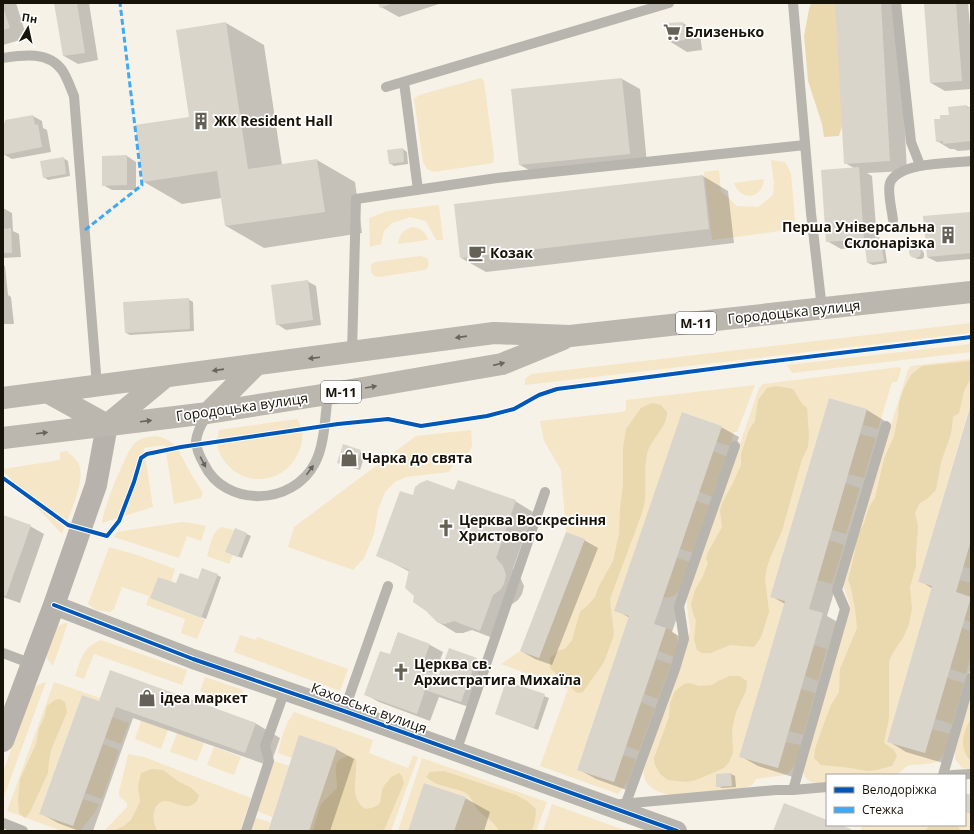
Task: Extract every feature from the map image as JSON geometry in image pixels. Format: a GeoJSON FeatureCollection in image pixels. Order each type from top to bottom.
{"type":"FeatureCollection","features":[{"type":"Feature","properties":{"kind":"main road","name":"Городоцька вулиця"},"geometry":{"type":"LineString","coordinates":[[3,398],[494,333],[570,336],[971,292]]}},
{"type":"Feature","properties":{"kind":"main road","name":"Городоцька вулиця"},"geometry":{"type":"LineString","coordinates":[[3,438],[208,413],[502,364],[570,336]]}},
{"type":"Feature","properties":{"kind":"main road"},"geometry":{"type":"LineString","coordinates":[[208,413],[256,365]]}},
{"type":"Feature","properties":{"kind":"main road"},"geometry":{"type":"LineString","coordinates":[[48,393],[107,425],[165,377]]}},
{"type":"Feature","properties":{"kind":"street"},"geometry":{"type":"LineString","coordinates":[[4,736],[54,605],[96,485],[107,425]]}},
{"type":"Feature","properties":{"kind":"street","name":"Каховська вулиця"},"geometry":{"type":"LineString","coordinates":[[54,605],[193,659],[344,711],[667,829]]}},
{"type":"Feature","properties":{"kind":"lane"},"geometry":{"type":"LineString","coordinates":[[386,88],[669,3]]}},
{"type":"Feature","properties":{"kind":"lane"},"geometry":{"type":"LineString","coordinates":[[792,3],[811,213],[822,309]]}},
{"type":"Feature","properties":{"kind":"lane"},"geometry":{"type":"LineString","coordinates":[[896,3],[911,142],[920,166]]}},
{"type":"Feature","properties":{"kind":"lane"},"geometry":{"type":"LineString","coordinates":[[3,58],[26,54],[49,58],[62,69],[74,96],[97,386]]}},
{"type":"Feature","properties":{"kind":"lane"},"geometry":{"type":"LineString","coordinates":[[404,82],[418,190]]}},
{"type":"Feature","properties":{"kind":"lane"},"geometry":{"type":"LineString","coordinates":[[352,353],[356,199],[497,178],[805,145]]}},
{"type":"Feature","properties":{"kind":"lane"},"geometry":{"type":"LineString","coordinates":[[893,220],[889,192],[890,182],[900,171],[920,166],[971,161]]}},
{"type":"Feature","properties":{"kind":"lane"},"geometry":{"type":"LineString","coordinates":[[208,413],[200,427],[196,442],[199,455],[205,467],[213,477],[223,486],[241,494],[261,497],[274,495],[298,484],[315,464],[320,451],[328,394]]}},
{"type":"Feature","properties":{"kind":"lane"},"geometry":{"type":"LineString","coordinates":[[793,790],[845,609],[837,590],[886,426]]}},
{"type":"Feature","properties":{"kind":"lane"},"geometry":{"type":"LineString","coordinates":[[626,803],[675,669],[684,639],[679,606],[735,446]]}},
{"type":"Feature","properties":{"kind":"lane"},"geometry":{"type":"LineString","coordinates":[[456,752],[545,492]]}},
{"type":"Feature","properties":{"kind":"lane"},"geometry":{"type":"LineString","coordinates":[[344,711],[388,586]]}},
{"type":"Feature","properties":{"kind":"lane"},"geometry":{"type":"LineString","coordinates":[[3,653],[32,664]]}},
{"type":"Feature","properties":{"kind":"lane"},"geometry":{"type":"LineString","coordinates":[[943,774],[971,678]]}},
{"type":"Feature","properties":{"kind":"lane"},"geometry":{"type":"LineString","coordinates":[[246,831],[269,761],[265,746],[284,690]]}},
{"type":"Feature","properties":{"kind":"lane"},"geometry":{"type":"LineString","coordinates":[[605,806],[776,790],[826,787]]}},
{"type":"Feature","properties":{"kind":"lane"},"geometry":{"type":"LineString","coordinates":[[3,823],[23,831]]}},
{"type":"Feature","properties":{"kind":"shaded area"},"geometry":{"type":"Polygon","coordinates":[[[811,3],[846,3],[844,120],[839,136],[824,137],[822,124],[808,81],[804,36],[811,3]]]}},
{"type":"Feature","properties":{"kind":"shaded area"},"geometry":{"type":"Polygon","coordinates":[[[481,78],[484,81],[494,157],[493,163],[434,172],[427,169],[423,162],[414,99],[419,95],[481,78]]]}},
{"type":"Feature","properties":{"kind":"shaded area"},"geometry":{"type":"Polygon","coordinates":[[[771,160],[785,162],[791,173],[795,220],[788,230],[712,240],[704,172],[719,170],[721,191],[737,206],[758,207],[773,195],[774,183],[771,160]]]}},
{"type":"Feature","properties":{"kind":"shaded area"},"geometry":{"type":"Polygon","coordinates":[[[764,179],[763,186],[760,191],[751,196],[741,193],[734,183],[764,179]]]}},
{"type":"Feature","properties":{"kind":"shaded area"},"geometry":{"type":"Polygon","coordinates":[[[439,205],[443,240],[436,240],[426,221],[410,217],[392,223],[384,231],[381,244],[370,247],[369,218],[387,211],[439,205]]]}},
{"type":"Feature","properties":{"kind":"shaded area"},"geometry":{"type":"Polygon","coordinates":[[[412,227],[423,231],[428,240],[398,244],[402,233],[412,227]]]}},
{"type":"Feature","properties":{"kind":"shaded area"},"geometry":{"type":"Polygon","coordinates":[[[420,256],[427,258],[429,262],[429,265],[425,270],[379,277],[374,276],[371,272],[371,265],[374,262],[420,256]]]}},
{"type":"Feature","properties":{"kind":"shaded area"},"geometry":{"type":"Polygon","coordinates":[[[971,323],[971,333],[525,385],[525,379],[531,374],[971,323]]]}},
{"type":"Feature","properties":{"kind":"shaded area"},"geometry":{"type":"Polygon","coordinates":[[[971,344],[971,352],[792,373],[787,365],[971,344]]]}},
{"type":"Feature","properties":{"kind":"shaded area"},"geometry":{"type":"Polygon","coordinates":[[[971,359],[971,402],[918,582],[932,586],[887,742],[925,753],[932,729],[950,734],[942,757],[939,760],[929,764],[907,766],[898,774],[826,774],[826,782],[815,783],[806,778],[803,771],[850,607],[843,580],[908,370],[911,366],[971,359]]]}},
{"type":"Feature","properties":{"kind":"shaded area"},"geometry":{"type":"Polygon","coordinates":[[[971,361],[971,378],[964,391],[959,413],[953,417],[951,434],[941,462],[936,490],[919,504],[915,513],[918,526],[916,566],[910,587],[912,608],[909,624],[903,638],[889,661],[889,718],[884,743],[894,750],[897,756],[892,766],[868,771],[821,765],[814,758],[815,749],[831,705],[839,692],[840,669],[857,628],[855,609],[848,580],[855,551],[856,539],[864,523],[869,507],[875,498],[884,459],[894,436],[899,403],[904,388],[911,375],[922,366],[971,361]]]}},
{"type":"Feature","properties":{"kind":"shaded area"},"geometry":{"type":"Polygon","coordinates":[[[900,367],[901,370],[897,382],[892,382],[878,429],[863,425],[867,409],[829,398],[770,596],[785,601],[739,757],[778,768],[786,742],[801,745],[796,763],[790,772],[785,775],[756,779],[752,785],[745,788],[677,795],[657,791],[646,782],[644,778],[644,769],[687,644],[690,630],[687,599],[759,388],[763,384],[900,367]]]}},
{"type":"Feature","properties":{"kind":"shaded area"},"geometry":{"type":"Polygon","coordinates":[[[755,385],[737,432],[734,432],[730,446],[716,442],[722,426],[683,412],[629,616],[577,769],[613,782],[623,755],[636,759],[628,782],[618,794],[540,766],[568,689],[501,664],[520,651],[539,658],[584,539],[566,532],[561,470],[544,441],[540,421],[621,412],[626,410],[626,400],[755,385]]]}},
{"type":"Feature","properties":{"kind":"shaded area"},"geometry":{"type":"Polygon","coordinates":[[[776,386],[793,389],[801,402],[807,408],[809,435],[808,447],[802,459],[782,531],[767,567],[765,579],[769,612],[761,637],[754,647],[730,645],[711,653],[702,653],[697,650],[694,639],[696,621],[691,604],[695,590],[708,563],[706,559],[708,552],[722,527],[720,510],[741,465],[741,454],[749,430],[755,421],[758,400],[767,388],[776,386]]]}},
{"type":"Feature","properties":{"kind":"shaded area"},"geometry":{"type":"Polygon","coordinates":[[[652,403],[661,405],[667,412],[662,428],[649,448],[647,454],[645,470],[645,500],[642,513],[610,599],[614,635],[604,662],[583,692],[577,693],[550,668],[550,658],[558,651],[566,648],[572,640],[580,612],[595,597],[599,586],[613,561],[619,534],[623,484],[623,448],[626,429],[641,408],[652,403]]]}},
{"type":"Feature","properties":{"kind":"shaded area"},"geometry":{"type":"Polygon","coordinates":[[[297,419],[302,433],[300,449],[293,462],[276,476],[265,479],[254,479],[243,476],[233,471],[222,458],[217,442],[219,430],[297,419]]]}},
{"type":"Feature","properties":{"kind":"shaded area"},"geometry":{"type":"Polygon","coordinates":[[[471,430],[472,446],[464,461],[457,459],[449,472],[406,477],[395,482],[385,492],[378,510],[374,534],[364,558],[353,570],[288,547],[294,527],[416,436],[471,430]]]}},
{"type":"Feature","properties":{"kind":"shaded area"},"geometry":{"type":"Polygon","coordinates":[[[860,434],[876,438],[864,478],[848,474],[860,434]]]}},
{"type":"Feature","properties":{"kind":"shaded area"},"geometry":{"type":"Polygon","coordinates":[[[155,436],[168,440],[177,448],[203,493],[201,498],[174,504],[165,445],[144,448],[153,507],[102,523],[106,507],[126,456],[135,443],[139,440],[155,436]]]}},
{"type":"Feature","properties":{"kind":"shaded area"},"geometry":{"type":"Polygon","coordinates":[[[67,451],[78,463],[81,475],[78,492],[62,534],[3,471],[3,469],[60,460],[60,452],[67,451]]]}},
{"type":"Feature","properties":{"kind":"shaded area"},"geometry":{"type":"Polygon","coordinates":[[[713,451],[726,456],[712,497],[699,492],[713,451]]]}},
{"type":"Feature","properties":{"kind":"shaded area"},"geometry":{"type":"Polygon","coordinates":[[[845,483],[860,488],[846,534],[832,530],[845,483]]]}},
{"type":"Feature","properties":{"kind":"shaded area"},"geometry":{"type":"Polygon","coordinates":[[[696,501],[709,505],[693,553],[680,549],[696,501]]]}},
{"type":"Feature","properties":{"kind":"shaded area"},"geometry":{"type":"Polygon","coordinates":[[[182,522],[206,526],[201,541],[187,536],[179,558],[114,537],[117,532],[182,522]]]}},
{"type":"Feature","properties":{"kind":"shaded area"},"geometry":{"type":"Polygon","coordinates":[[[222,527],[234,530],[225,552],[233,555],[229,564],[207,556],[214,535],[222,527]]]}},
{"type":"Feature","properties":{"kind":"shaded area"},"geometry":{"type":"Polygon","coordinates":[[[829,540],[844,545],[832,584],[817,580],[829,540]]]}},
{"type":"Feature","properties":{"kind":"shaded area"},"geometry":{"type":"Polygon","coordinates":[[[971,540],[971,569],[963,567],[971,540]]]}},
{"type":"Feature","properties":{"kind":"shaded area"},"geometry":{"type":"Polygon","coordinates":[[[109,547],[137,555],[175,569],[171,582],[158,577],[150,598],[205,620],[197,639],[181,633],[185,619],[146,605],[149,596],[122,587],[114,609],[110,612],[96,610],[88,604],[109,547]]]}},
{"type":"Feature","properties":{"kind":"shaded area"},"geometry":{"type":"Polygon","coordinates":[[[677,558],[690,562],[684,581],[674,596],[669,598],[663,597],[677,558]]]}},
{"type":"Feature","properties":{"kind":"shaded area"},"geometry":{"type":"Polygon","coordinates":[[[959,580],[971,583],[971,597],[956,592],[959,580]]]}},
{"type":"Feature","properties":{"kind":"shaded area"},"geometry":{"type":"Polygon","coordinates":[[[971,597],[971,622],[964,620],[971,597]]]}},
{"type":"Feature","properties":{"kind":"shaded area"},"geometry":{"type":"Polygon","coordinates":[[[68,623],[53,666],[47,659],[47,655],[53,634],[59,626],[68,623]]]}},
{"type":"Feature","properties":{"kind":"shaded area"},"geometry":{"type":"Polygon","coordinates":[[[666,628],[671,630],[677,636],[677,648],[674,657],[658,651],[666,628]]]}},
{"type":"Feature","properties":{"kind":"shaded area"},"geometry":{"type":"Polygon","coordinates":[[[962,628],[971,631],[971,656],[966,674],[950,669],[962,628]]]}},
{"type":"Feature","properties":{"kind":"shaded area"},"geometry":{"type":"Polygon","coordinates":[[[240,635],[256,640],[257,637],[348,669],[340,691],[234,652],[240,635]]]}},
{"type":"Feature","properties":{"kind":"shaded area"},"geometry":{"type":"Polygon","coordinates":[[[101,640],[187,670],[182,685],[94,654],[84,679],[75,676],[81,658],[86,650],[101,640]]]}},
{"type":"Feature","properties":{"kind":"shaded area"},"geometry":{"type":"Polygon","coordinates":[[[814,645],[827,649],[818,681],[805,676],[814,645]]]}},
{"type":"Feature","properties":{"kind":"shaded area"},"geometry":{"type":"Polygon","coordinates":[[[656,659],[671,664],[658,699],[644,694],[656,659]]]}},
{"type":"Feature","properties":{"kind":"shaded area"},"geometry":{"type":"Polygon","coordinates":[[[730,676],[739,676],[747,681],[746,691],[736,712],[732,729],[733,753],[729,762],[724,768],[696,780],[686,782],[668,780],[660,774],[655,765],[654,758],[669,717],[670,703],[675,691],[684,684],[690,683],[699,686],[712,685],[730,676]]]}},
{"type":"Feature","properties":{"kind":"shaded area"},"geometry":{"type":"Polygon","coordinates":[[[205,677],[243,690],[238,705],[200,691],[205,677]]]}},
{"type":"Feature","properties":{"kind":"shaded area"},"geometry":{"type":"Polygon","coordinates":[[[947,678],[964,683],[952,724],[935,719],[947,678]]]}},
{"type":"Feature","properties":{"kind":"shaded area"},"geometry":{"type":"Polygon","coordinates":[[[46,682],[3,799],[3,772],[33,688],[46,682]]]}},
{"type":"Feature","properties":{"kind":"shaded area"},"geometry":{"type":"Polygon","coordinates":[[[54,682],[100,698],[99,701],[82,695],[39,813],[73,826],[83,799],[99,804],[96,811],[80,831],[62,831],[7,811],[54,682]]]}},
{"type":"Feature","properties":{"kind":"shaded area"},"geometry":{"type":"Polygon","coordinates":[[[801,689],[815,693],[803,735],[789,731],[801,689]]]}},
{"type":"Feature","properties":{"kind":"shaded area"},"geometry":{"type":"Polygon","coordinates":[[[971,696],[971,770],[962,768],[955,759],[955,751],[971,696]]]}},
{"type":"Feature","properties":{"kind":"shaded area"},"geometry":{"type":"Polygon","coordinates":[[[60,699],[65,702],[67,712],[51,750],[48,773],[30,812],[25,818],[19,813],[18,800],[20,779],[36,744],[39,728],[44,718],[47,706],[55,700],[60,699]]]}},
{"type":"Feature","properties":{"kind":"shaded area"},"geometry":{"type":"Polygon","coordinates":[[[641,702],[655,708],[639,751],[626,746],[641,702]]]}},
{"type":"Feature","properties":{"kind":"shaded area"},"geometry":{"type":"Polygon","coordinates":[[[294,712],[373,740],[369,753],[408,768],[413,755],[418,757],[391,831],[309,831],[292,758],[278,753],[282,737],[294,712]]]}},
{"type":"Feature","properties":{"kind":"shaded area"},"geometry":{"type":"Polygon","coordinates":[[[112,717],[129,723],[121,744],[105,738],[112,717]]]}},
{"type":"Feature","properties":{"kind":"shaded area"},"geometry":{"type":"Polygon","coordinates":[[[971,719],[971,761],[965,752],[963,741],[971,719]]]}},
{"type":"Feature","properties":{"kind":"shaded area"},"geometry":{"type":"Polygon","coordinates":[[[141,721],[168,730],[161,749],[135,739],[141,721]]]}},
{"type":"Feature","properties":{"kind":"shaded area"},"geometry":{"type":"Polygon","coordinates":[[[177,733],[204,743],[197,761],[170,752],[177,733]]]}},
{"type":"Feature","properties":{"kind":"shaded area"},"geometry":{"type":"Polygon","coordinates":[[[103,744],[119,750],[102,799],[85,793],[103,744]]]}},
{"type":"Feature","properties":{"kind":"shaded area"},"geometry":{"type":"Polygon","coordinates":[[[214,747],[241,757],[234,775],[207,765],[214,747]]]}},
{"type":"Feature","properties":{"kind":"shaded area"},"geometry":{"type":"Polygon","coordinates":[[[128,754],[144,757],[251,798],[240,831],[104,831],[127,807],[127,803],[119,796],[119,792],[128,754]]]}},
{"type":"Feature","properties":{"kind":"shaded area"},"geometry":{"type":"Polygon","coordinates":[[[349,756],[356,759],[355,793],[360,804],[365,809],[372,808],[379,804],[384,786],[390,778],[399,773],[402,776],[404,783],[385,828],[383,831],[313,831],[321,804],[337,788],[337,763],[339,760],[349,756]]]}},
{"type":"Feature","properties":{"kind":"shaded area"},"geometry":{"type":"Polygon","coordinates":[[[422,758],[547,802],[536,831],[454,831],[466,797],[425,783],[408,831],[398,831],[422,758]]]}},
{"type":"Feature","properties":{"kind":"shaded area"},"geometry":{"type":"Polygon","coordinates":[[[274,761],[289,766],[272,817],[257,811],[274,761]]]}},
{"type":"Feature","properties":{"kind":"shaded area"},"geometry":{"type":"Polygon","coordinates":[[[152,769],[163,770],[179,782],[190,787],[199,795],[197,801],[189,806],[166,801],[158,804],[154,815],[154,823],[157,831],[113,831],[124,826],[131,820],[140,802],[138,786],[141,773],[152,769]]]}},
{"type":"Feature","properties":{"kind":"shaded area"},"geometry":{"type":"Polygon","coordinates":[[[444,771],[516,795],[527,801],[536,809],[532,831],[499,831],[494,824],[477,809],[466,793],[439,784],[426,777],[430,772],[444,771]]]}},
{"type":"Feature","properties":{"kind":"shaded area"},"geometry":{"type":"Polygon","coordinates":[[[552,804],[627,831],[543,831],[552,804]]]}},
{"type":"Feature","properties":{"kind":"shaded area"},"geometry":{"type":"Polygon","coordinates":[[[966,812],[971,814],[971,831],[860,831],[862,826],[966,826],[966,812]]]}},
{"type":"Feature","properties":{"kind":"shaded area"},"geometry":{"type":"Polygon","coordinates":[[[255,818],[270,822],[268,831],[251,831],[255,818]]]}},
{"type":"Feature","properties":{"kind":"shaded area"},"geometry":{"type":"Polygon","coordinates":[[[929,826],[958,826],[961,831],[925,831],[929,826]]]}},
{"type":"Feature","properties":{"kind":"building"},"geometry":{"type":"Polygon","coordinates":[[[54,3],[77,3],[85,53],[63,56],[54,3]]]}},
{"type":"Feature","properties":{"kind":"building"},"geometry":{"type":"Polygon","coordinates":[[[378,3],[393,3],[380,8],[378,3]]]}},
{"type":"Feature","properties":{"kind":"building"},"geometry":{"type":"Polygon","coordinates":[[[835,3],[881,3],[890,161],[844,164],[835,3]]]}},
{"type":"Feature","properties":{"kind":"building"},"geometry":{"type":"Polygon","coordinates":[[[924,3],[956,3],[962,81],[930,83],[924,3]]]}},
{"type":"Feature","properties":{"kind":"building"},"geometry":{"type":"Polygon","coordinates":[[[3,7],[10,28],[3,30],[3,7]]]}},
{"type":"Feature","properties":{"kind":"building","name":"ЖК Resident Hall"},"geometry":{"type":"Polygon","coordinates":[[[226,22],[248,169],[317,159],[325,212],[225,226],[217,171],[143,182],[135,125],[189,117],[176,30],[226,22]]]}},
{"type":"Feature","properties":{"kind":"building"},"geometry":{"type":"Polygon","coordinates":[[[683,22],[685,40],[668,42],[666,23],[683,22]]]}},
{"type":"Feature","properties":{"kind":"building"},"geometry":{"type":"Polygon","coordinates":[[[622,78],[630,154],[519,165],[511,89],[622,78]]]}},
{"type":"Feature","properties":{"kind":"building"},"geometry":{"type":"Polygon","coordinates":[[[967,105],[967,108],[971,108],[971,141],[943,144],[943,141],[936,142],[934,119],[940,119],[940,115],[949,115],[948,107],[967,105]]]}},
{"type":"Feature","properties":{"kind":"building"},"geometry":{"type":"Polygon","coordinates":[[[33,115],[35,125],[38,124],[42,147],[3,155],[3,123],[5,120],[33,115]]]}},
{"type":"Feature","properties":{"kind":"building"},"geometry":{"type":"Polygon","coordinates":[[[403,148],[404,162],[389,164],[387,150],[403,148]]]}},
{"type":"Feature","properties":{"kind":"building"},"geometry":{"type":"Polygon","coordinates":[[[127,155],[127,185],[102,186],[102,156],[127,155]]]}},
{"type":"Feature","properties":{"kind":"building"},"geometry":{"type":"Polygon","coordinates":[[[64,157],[66,174],[43,178],[40,161],[64,157]]]}},
{"type":"Feature","properties":{"kind":"building"},"geometry":{"type":"Polygon","coordinates":[[[859,167],[864,239],[826,242],[821,170],[859,167]]]}},
{"type":"Feature","properties":{"kind":"building"},"geometry":{"type":"Polygon","coordinates":[[[703,175],[709,229],[460,258],[454,204],[703,175]]]}},
{"type":"Feature","properties":{"kind":"building","name":"Перша Універсальна Склонарізка"},"geometry":{"type":"Polygon","coordinates":[[[971,212],[971,253],[927,257],[923,216],[971,212]]]}},
{"type":"Feature","properties":{"kind":"building"},"geometry":{"type":"Polygon","coordinates":[[[11,228],[12,253],[3,253],[3,229],[11,228]]]}},
{"type":"Feature","properties":{"kind":"building"},"geometry":{"type":"Polygon","coordinates":[[[880,237],[884,261],[867,263],[864,239],[880,237]]]}},
{"type":"Feature","properties":{"kind":"building"},"geometry":{"type":"Polygon","coordinates":[[[915,246],[919,248],[921,252],[919,256],[915,258],[911,256],[909,252],[911,248],[915,246]]]}},
{"type":"Feature","properties":{"kind":"building"},"geometry":{"type":"Polygon","coordinates":[[[308,280],[313,320],[276,325],[271,285],[308,280]]]}},
{"type":"Feature","properties":{"kind":"building"},"geometry":{"type":"Polygon","coordinates":[[[189,298],[190,329],[125,333],[123,302],[189,298]]]}},
{"type":"Feature","properties":{"kind":"building"},"geometry":{"type":"Polygon","coordinates":[[[829,398],[867,409],[809,609],[823,613],[778,768],[739,757],[785,601],[770,597],[829,398]]]}},
{"type":"Feature","properties":{"kind":"building"},"geometry":{"type":"Polygon","coordinates":[[[971,404],[971,540],[956,592],[971,597],[925,753],[887,742],[932,586],[918,582],[971,404]]]}},
{"type":"Feature","properties":{"kind":"building"},"geometry":{"type":"Polygon","coordinates":[[[682,412],[722,426],[654,624],[666,628],[614,782],[577,770],[629,616],[614,611],[682,412]]]}},
{"type":"Feature","properties":{"kind":"building"},"geometry":{"type":"Polygon","coordinates":[[[343,444],[361,450],[355,469],[337,463],[343,444]]]}},
{"type":"Feature","properties":{"kind":"building","name":"Церква Воскресіння Христового"},"geometry":{"type":"Polygon","coordinates":[[[427,480],[454,490],[458,480],[516,500],[496,558],[503,566],[506,575],[504,584],[500,590],[493,595],[480,631],[454,621],[445,624],[438,623],[426,611],[413,602],[414,596],[405,588],[409,570],[376,556],[400,491],[413,495],[415,487],[427,480]]]}},
{"type":"Feature","properties":{"kind":"building"},"geometry":{"type":"Polygon","coordinates":[[[3,515],[31,525],[6,596],[3,595],[3,515]]]}},
{"type":"Feature","properties":{"kind":"building"},"geometry":{"type":"Polygon","coordinates":[[[235,528],[247,533],[238,557],[225,552],[235,528]]]}},
{"type":"Feature","properties":{"kind":"building"},"geometry":{"type":"Polygon","coordinates":[[[566,532],[585,539],[539,658],[520,651],[566,532]]]}},
{"type":"Feature","properties":{"kind":"building"},"geometry":{"type":"Polygon","coordinates":[[[202,568],[218,574],[201,618],[150,598],[158,577],[176,583],[180,573],[198,579],[202,568]]]}},
{"type":"Feature","properties":{"kind":"building","name":"Церква св. Архистратига Михаїла"},"geometry":{"type":"Polygon","coordinates":[[[398,632],[430,644],[421,669],[439,675],[449,648],[477,658],[461,702],[425,690],[417,714],[364,695],[380,651],[390,654],[398,632]]]}},
{"type":"Feature","properties":{"kind":"building"},"geometry":{"type":"Polygon","coordinates":[[[110,670],[256,723],[245,753],[116,707],[73,826],[39,814],[82,695],[99,701],[110,670]]]}},
{"type":"Feature","properties":{"kind":"building"},"geometry":{"type":"Polygon","coordinates":[[[506,681],[545,694],[534,728],[495,714],[506,681]]]}},
{"type":"Feature","properties":{"kind":"building"},"geometry":{"type":"Polygon","coordinates":[[[299,735],[337,748],[309,831],[268,831],[299,735]]]}},
{"type":"Feature","properties":{"kind":"building"},"geometry":{"type":"Polygon","coordinates":[[[731,773],[732,786],[716,787],[716,774],[731,773]]]}},
{"type":"Feature","properties":{"kind":"building"},"geometry":{"type":"Polygon","coordinates":[[[424,783],[466,797],[454,831],[408,831],[424,783]]]}},
{"type":"Feature","properties":{"kind":"building"},"geometry":{"type":"Polygon","coordinates":[[[966,793],[971,795],[971,814],[966,812],[966,793]]]}},
{"type":"Feature","properties":{"kind":"building"},"geometry":{"type":"Polygon","coordinates":[[[784,803],[826,820],[826,826],[844,826],[851,829],[851,831],[773,831],[784,803]]]}},
{"type":"Feature","properties":{"kind":"marked path"},"geometry":{"type":"LineString","coordinates":[[85,230],[142,185],[120,3]]}},
{"type":"Feature","properties":{"kind":"cycle path"},"geometry":{"type":"LineString","coordinates":[[3,478],[68,525],[107,536],[119,521],[134,482],[141,458],[147,454],[181,447],[338,424],[388,419],[421,426],[487,416],[514,409],[539,395],[557,389],[971,337]]}},
{"type":"Feature","properties":{"kind":"cycle path"},"geometry":{"type":"LineString","coordinates":[[54,605],[193,659],[344,711],[677,831]]}},
{"type":"Feature","properties":{"kind":"place","name":"Близенько"},"geometry":{"type":"Point","coordinates":[672,32]}},
{"type":"Feature","properties":{"kind":"place","name":"ЖК Resident Hall"},"geometry":{"type":"Point","coordinates":[201,121]}},
{"type":"Feature","properties":{"kind":"place","name":"Перша Універсальна Склонарізка"},"geometry":{"type":"Point","coordinates":[948,235]}},
{"type":"Feature","properties":{"kind":"place","name":"Козак"},"geometry":{"type":"Point","coordinates":[477,253]}},
{"type":"Feature","properties":{"kind":"place","name":"Чарка до свята"},"geometry":{"type":"Point","coordinates":[349,458]}},
{"type":"Feature","properties":{"kind":"place","name":"Церква Воскресіння Христового"},"geometry":{"type":"Point","coordinates":[446,528]}},
{"type":"Feature","properties":{"kind":"place","name":"Церква св. Архистратига Михаїла"},"geometry":{"type":"Point","coordinates":[401,672]}},
{"type":"Feature","properties":{"kind":"place","name":"ідеа маркет"},"geometry":{"type":"Point","coordinates":[147,698]}}]}
